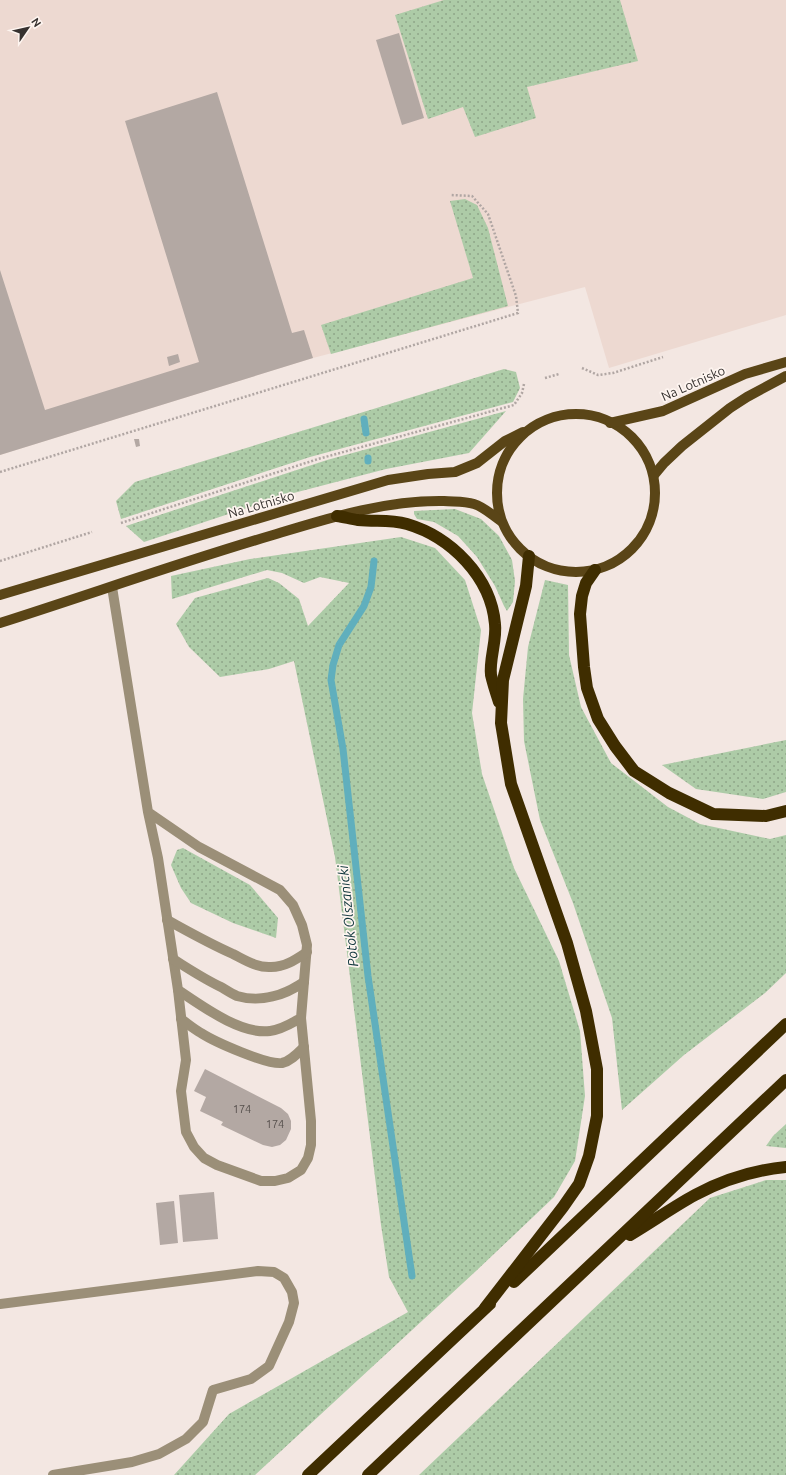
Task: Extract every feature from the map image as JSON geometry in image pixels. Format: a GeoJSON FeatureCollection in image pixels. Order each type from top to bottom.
{"type":"FeatureCollection","features":[{"type":"Feature","properties":{"kind":"highway"},"geometry":{"type":"LineString","coordinates":[[337,516],[359,520],[387,520],[407,524],[445,542],[463,558],[480,579],[492,604],[496,624],[491,675],[502,712]]}},
{"type":"Feature","properties":{"kind":"highway"},"geometry":{"type":"LineString","coordinates":[[485,1308],[579,1184],[589,1156],[597,1116],[597,1069],[586,1011],[567,943],[511,784],[501,723],[503,680],[526,586],[529,556]]}},
{"type":"Feature","properties":{"kind":"highway"},"geometry":{"type":"LineString","coordinates":[[595,570],[586,583],[581,608],[581,636],[586,688],[598,719],[615,746],[634,770],[668,792],[713,814],[766,816],[786,811]]}},
{"type":"Feature","properties":{"kind":"highway"},"geometry":{"type":"LineString","coordinates":[[308,1475],[786,1024]]}},
{"type":"Feature","properties":{"kind":"highway"},"geometry":{"type":"LineString","coordinates":[[368,1475],[786,1080]]}},
{"type":"Feature","properties":{"kind":"highway"},"geometry":{"type":"LineString","coordinates":[[609,1248],[696,1194],[734,1178],[767,1169],[786,1168]]}},
{"type":"Feature","properties":{"kind":"main road","name":"Na Lotnisko"},"geometry":{"type":"LineString","coordinates":[[610,423],[663,411],[745,374],[786,362]]}},
{"type":"Feature","properties":{"kind":"main road"},"geometry":{"type":"LineString","coordinates":[[522,432],[504,462],[498,502],[502,521],[517,546],[529,556],[556,569],[570,572],[595,570],[610,565],[624,556],[635,547],[647,530],[655,512],[657,496],[654,475],[664,463],[682,446],[730,408],[786,376]]}},
{"type":"Feature","properties":{"kind":"main road","name":"Na Lotnisko"},"geometry":{"type":"LineString","coordinates":[[0,595],[388,480],[428,474],[455,472],[477,463],[505,441],[539,421],[553,416],[584,414],[610,423],[622,431],[633,442],[654,475]]}},
{"type":"Feature","properties":{"kind":"main road"},"geometry":{"type":"LineString","coordinates":[[0,623],[211,553],[337,516],[392,504],[421,501],[462,502],[474,504],[484,508],[502,521]]}},
{"type":"Feature","properties":{"kind":"lane"},"geometry":{"type":"LineString","coordinates":[[112,587],[148,812],[158,858],[178,990],[186,1060],[181,1091],[186,1132],[194,1148],[204,1158],[217,1165],[261,1181],[275,1181],[288,1178],[301,1170],[308,1158],[311,1145],[311,1121],[301,1018],[307,945],[302,925],[293,905],[280,890],[199,847],[148,812]]}},
{"type":"Feature","properties":{"kind":"lane"},"geometry":{"type":"LineString","coordinates":[[167,920],[200,939],[254,964],[269,967],[283,966],[294,961],[306,952]]}},
{"type":"Feature","properties":{"kind":"lane"},"geometry":{"type":"LineString","coordinates":[[173,959],[201,977],[237,996],[258,998],[275,996],[291,990],[304,982]]}},
{"type":"Feature","properties":{"kind":"lane"},"geometry":{"type":"LineString","coordinates":[[178,990],[206,1010],[250,1031],[271,1031],[287,1026],[301,1018]]}},
{"type":"Feature","properties":{"kind":"lane"},"geometry":{"type":"LineString","coordinates":[[181,1019],[200,1033],[215,1041],[267,1061],[282,1063],[294,1057],[304,1047]]}},
{"type":"Feature","properties":{"kind":"lane"},"geometry":{"type":"LineString","coordinates":[[0,1304],[258,1271],[274,1272],[284,1278],[292,1292],[294,1303],[289,1322],[269,1366],[251,1379],[213,1390],[203,1422],[186,1439],[159,1454],[132,1462],[53,1475]]}},
{"type":"Feature","properties":{"kind":"path"},"geometry":{"type":"LineString","coordinates":[[0,472],[518,314],[516,296],[488,214],[472,196],[450,195]]}},
{"type":"Feature","properties":{"kind":"path"},"geometry":{"type":"LineString","coordinates":[[582,368],[598,375],[613,373],[663,357]]}},
{"type":"Feature","properties":{"kind":"path"},"geometry":{"type":"LineString","coordinates":[[545,378],[559,374]]}},
{"type":"Feature","properties":{"kind":"path"},"geometry":{"type":"LineString","coordinates":[[121,522],[318,459],[514,405],[522,393],[524,384]]}},
{"type":"Feature","properties":{"kind":"path"},"geometry":{"type":"LineString","coordinates":[[0,561],[92,532]]}},
{"type":"Feature","properties":{"kind":"shaded area"},"geometry":{"type":"Polygon","coordinates":[[[0,0],[786,0],[786,315],[609,368],[585,287],[313,358],[0,455],[0,0]]]}},
{"type":"Feature","properties":{"kind":"green space"},"geometry":{"type":"Polygon","coordinates":[[[444,0],[620,0],[638,61],[527,87],[536,118],[475,137],[463,107],[428,119],[395,15],[444,0]]]}},
{"type":"Feature","properties":{"kind":"green space"},"geometry":{"type":"Polygon","coordinates":[[[465,199],[477,205],[488,228],[508,306],[331,354],[321,325],[473,278],[450,201],[465,199]]]}},
{"type":"Feature","properties":{"kind":"green space"},"geometry":{"type":"Polygon","coordinates":[[[504,369],[516,372],[520,388],[513,402],[310,457],[121,519],[116,501],[135,482],[504,369]]]}},
{"type":"Feature","properties":{"kind":"green space"},"geometry":{"type":"Polygon","coordinates":[[[506,411],[469,453],[386,469],[286,495],[144,542],[126,526],[327,460],[506,411]]]}},
{"type":"Feature","properties":{"kind":"green space"},"geometry":{"type":"Polygon","coordinates":[[[455,509],[481,519],[499,536],[512,560],[515,581],[513,602],[507,611],[495,586],[477,557],[458,536],[434,522],[417,519],[414,514],[414,511],[455,509]]]}},
{"type":"Feature","properties":{"kind":"green space"},"geometry":{"type":"Polygon","coordinates":[[[401,537],[435,548],[465,580],[481,630],[472,713],[482,774],[514,868],[559,961],[580,1031],[585,1096],[575,1161],[554,1197],[255,1475],[174,1475],[229,1414],[408,1312],[389,1277],[381,1225],[335,857],[294,661],[269,669],[220,677],[189,647],[176,624],[195,598],[268,578],[279,583],[299,599],[308,626],[349,583],[320,577],[304,583],[282,573],[267,570],[172,599],[171,576],[250,559],[401,537]]]}},
{"type":"Feature","properties":{"kind":"green space"},"geometry":{"type":"Polygon","coordinates":[[[545,580],[568,585],[569,655],[581,707],[611,763],[668,807],[700,824],[770,839],[786,835],[786,973],[765,993],[684,1055],[622,1110],[612,1018],[573,903],[540,820],[524,741],[523,699],[528,647],[545,580]]]}},
{"type":"Feature","properties":{"kind":"green space"},"geometry":{"type":"Polygon","coordinates":[[[786,740],[786,792],[763,799],[696,789],[662,765],[786,740]]]}},
{"type":"Feature","properties":{"kind":"green space"},"geometry":{"type":"Polygon","coordinates":[[[183,848],[250,885],[278,918],[276,938],[233,923],[191,903],[181,888],[171,865],[177,850],[183,848]]]}},
{"type":"Feature","properties":{"kind":"green space"},"geometry":{"type":"Polygon","coordinates":[[[786,1124],[786,1148],[766,1146],[773,1136],[786,1124]]]}},
{"type":"Feature","properties":{"kind":"green space"},"geometry":{"type":"Polygon","coordinates":[[[766,1180],[786,1180],[786,1475],[419,1475],[710,1198],[766,1180]]]}},
{"type":"Feature","properties":{"kind":"building"},"geometry":{"type":"Polygon","coordinates":[[[399,33],[424,118],[402,125],[376,40],[399,33]]]}},
{"type":"Feature","properties":{"kind":"building"},"geometry":{"type":"Polygon","coordinates":[[[217,92],[292,333],[304,330],[313,358],[0,455],[0,270],[45,410],[199,362],[125,121],[217,92]]]}},
{"type":"Feature","properties":{"kind":"building"},"geometry":{"type":"Polygon","coordinates":[[[178,354],[180,362],[169,366],[167,357],[178,354]]]}},
{"type":"Feature","properties":{"kind":"building"},"geometry":{"type":"Polygon","coordinates":[[[134,439],[139,439],[140,446],[136,447],[134,439]]]}},
{"type":"Feature","properties":{"kind":"building"},"geometry":{"type":"Polygon","coordinates":[[[205,1069],[281,1108],[288,1114],[291,1121],[291,1129],[286,1140],[280,1145],[272,1147],[263,1145],[221,1125],[223,1122],[200,1111],[206,1097],[194,1091],[205,1069]]]}},
{"type":"Feature","properties":{"kind":"building"},"geometry":{"type":"Polygon","coordinates":[[[214,1192],[218,1239],[183,1242],[179,1195],[214,1192]]]}},
{"type":"Feature","properties":{"kind":"building"},"geometry":{"type":"Polygon","coordinates":[[[174,1201],[178,1243],[160,1245],[156,1203],[174,1201]]]}},
{"type":"Feature","properties":{"kind":"waterway","name":"Potok Olszanicki"},"geometry":{"type":"LineString","coordinates":[[364,419],[366,433]]}},
{"type":"Feature","properties":{"kind":"waterway","name":"Potok Olszanicki"},"geometry":{"type":"LineString","coordinates":[[374,561],[371,587],[364,606],[339,645],[333,665],[331,680],[343,749],[368,976],[412,1276]]}}]}
